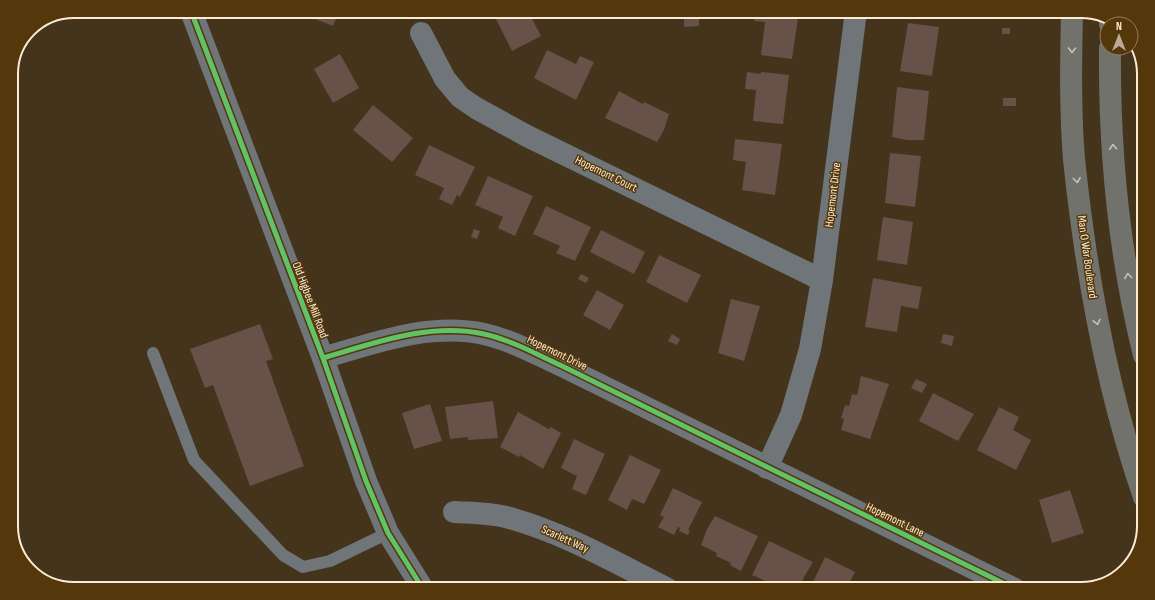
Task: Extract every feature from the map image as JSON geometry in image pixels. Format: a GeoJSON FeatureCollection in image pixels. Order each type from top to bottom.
{"type":"FeatureCollection","features":[{"type":"Feature","properties":{"kind":"main road","name":"Man O War Boulevard"},"geometry":{"type":"LineString","coordinates":[[1072,18],[1071,92],[1074,159],[1093,301],[1121,423],[1137,474]]}},
{"type":"Feature","properties":{"kind":"main road"},"geometry":{"type":"LineString","coordinates":[[1110,56],[1109,95],[1115,179],[1130,289],[1137,322]]}},
{"type":"Feature","properties":{"kind":"street","name":"Old Higbee Mill Road"},"geometry":{"type":"LineString","coordinates":[[194,18],[322,358],[366,481],[388,533],[419,582]]}},
{"type":"Feature","properties":{"kind":"street","name":"Hopemont Drive"},"geometry":{"type":"LineString","coordinates":[[322,358],[409,334],[461,330],[485,334],[518,345],[767,468],[790,415],[803,377],[810,349],[822,280],[855,18]]}},
{"type":"Feature","properties":{"kind":"street","name":"Hopemont Court"},"geometry":{"type":"LineString","coordinates":[[421,34],[445,79],[460,97],[476,108],[527,136],[822,280]]}},
{"type":"Feature","properties":{"kind":"street","name":"Hopemont Lane"},"geometry":{"type":"LineString","coordinates":[[767,468],[1001,582]]}},
{"type":"Feature","properties":{"kind":"street","name":"Scarlett Way"},"geometry":{"type":"LineString","coordinates":[[454,512],[504,516],[533,525],[567,539],[654,582]]}},
{"type":"Feature","properties":{"kind":"lane"},"geometry":{"type":"LineString","coordinates":[[153,353],[194,460],[283,555],[303,566],[330,561],[388,533]]}},
{"type":"Feature","properties":{"kind":"building"},"geometry":{"type":"Polygon","coordinates":[[[313,18],[336,18],[333,26],[313,18]]]}},
{"type":"Feature","properties":{"kind":"building"},"geometry":{"type":"Polygon","coordinates":[[[496,18],[532,18],[541,36],[512,51],[496,18]]]}},
{"type":"Feature","properties":{"kind":"building"},"geometry":{"type":"Polygon","coordinates":[[[684,18],[699,18],[699,26],[684,27],[684,18]]]}},
{"type":"Feature","properties":{"kind":"building"},"geometry":{"type":"Polygon","coordinates":[[[754,18],[798,18],[792,59],[761,55],[765,22],[754,21],[754,18]]]}},
{"type":"Feature","properties":{"kind":"building"},"geometry":{"type":"Polygon","coordinates":[[[908,23],[939,27],[932,76],[900,71],[908,23]]]}},
{"type":"Feature","properties":{"kind":"building"},"geometry":{"type":"Polygon","coordinates":[[[1002,28],[1010,28],[1010,34],[1002,34],[1002,28]]]}},
{"type":"Feature","properties":{"kind":"building"},"geometry":{"type":"Polygon","coordinates":[[[547,50],[576,64],[580,56],[594,62],[576,100],[534,78],[547,50]]]}},
{"type":"Feature","properties":{"kind":"building"},"geometry":{"type":"Polygon","coordinates":[[[340,54],[359,88],[333,103],[314,69],[340,54]]]}},
{"type":"Feature","properties":{"kind":"building"},"geometry":{"type":"Polygon","coordinates":[[[747,72],[789,75],[783,124],[753,121],[756,90],[745,89],[747,72]]]}},
{"type":"Feature","properties":{"kind":"building"},"geometry":{"type":"Polygon","coordinates":[[[897,87],[929,91],[924,140],[907,140],[892,137],[897,87]]]}},
{"type":"Feature","properties":{"kind":"building"},"geometry":{"type":"Polygon","coordinates":[[[619,91],[643,104],[644,102],[669,114],[664,130],[657,142],[605,118],[619,91]]]}},
{"type":"Feature","properties":{"kind":"building"},"geometry":{"type":"Polygon","coordinates":[[[1003,98],[1016,98],[1016,106],[1003,106],[1003,98]]]}},
{"type":"Feature","properties":{"kind":"building"},"geometry":{"type":"Polygon","coordinates":[[[373,105],[413,138],[392,162],[353,130],[373,105]]]}},
{"type":"Feature","properties":{"kind":"building"},"geometry":{"type":"Polygon","coordinates":[[[735,139],[782,144],[775,195],[742,190],[746,162],[733,160],[735,139]]]}},
{"type":"Feature","properties":{"kind":"building"},"geometry":{"type":"Polygon","coordinates":[[[429,145],[475,167],[460,197],[457,195],[452,205],[439,199],[444,188],[415,175],[429,145]]]}},
{"type":"Feature","properties":{"kind":"building"},"geometry":{"type":"Polygon","coordinates":[[[890,153],[921,156],[915,207],[885,203],[890,153]]]}},
{"type":"Feature","properties":{"kind":"building"},"geometry":{"type":"Polygon","coordinates":[[[488,176],[533,196],[515,236],[498,228],[503,217],[475,205],[488,176]]]}},
{"type":"Feature","properties":{"kind":"building"},"geometry":{"type":"Polygon","coordinates":[[[546,206],[591,227],[575,261],[556,253],[560,246],[533,234],[546,206]]]}},
{"type":"Feature","properties":{"kind":"building"},"geometry":{"type":"Polygon","coordinates":[[[883,217],[913,222],[907,265],[877,260],[883,217]]]}},
{"type":"Feature","properties":{"kind":"building"},"geometry":{"type":"Polygon","coordinates":[[[474,229],[480,231],[477,239],[471,237],[474,229]]]}},
{"type":"Feature","properties":{"kind":"building"},"geometry":{"type":"Polygon","coordinates":[[[601,230],[645,252],[634,274],[590,252],[601,230]]]}},
{"type":"Feature","properties":{"kind":"building"},"geometry":{"type":"Polygon","coordinates":[[[659,255],[701,275],[687,303],[646,282],[659,255]]]}},
{"type":"Feature","properties":{"kind":"building"},"geometry":{"type":"Polygon","coordinates":[[[581,274],[589,278],[586,283],[578,279],[581,274]]]}},
{"type":"Feature","properties":{"kind":"building"},"geometry":{"type":"Polygon","coordinates":[[[873,278],[922,287],[918,309],[901,306],[897,332],[865,327],[873,278]]]}},
{"type":"Feature","properties":{"kind":"building"},"geometry":{"type":"Polygon","coordinates":[[[597,290],[624,305],[610,330],[583,315],[597,290]]]}},
{"type":"Feature","properties":{"kind":"building"},"geometry":{"type":"Polygon","coordinates":[[[731,299],[760,306],[744,361],[718,353],[731,299]]]}},
{"type":"Feature","properties":{"kind":"building"},"geometry":{"type":"Polygon","coordinates":[[[260,324],[273,359],[266,361],[304,466],[250,486],[213,385],[205,388],[190,349],[260,324]]]}},
{"type":"Feature","properties":{"kind":"building"},"geometry":{"type":"Polygon","coordinates":[[[672,334],[680,339],[677,345],[668,341],[672,334]]]}},
{"type":"Feature","properties":{"kind":"building"},"geometry":{"type":"Polygon","coordinates":[[[943,334],[954,336],[952,346],[941,343],[943,334]]]}},
{"type":"Feature","properties":{"kind":"building"},"geometry":{"type":"Polygon","coordinates":[[[861,376],[889,384],[870,439],[841,430],[844,419],[841,418],[845,405],[849,406],[852,394],[857,395],[861,376]]]}},
{"type":"Feature","properties":{"kind":"building"},"geometry":{"type":"Polygon","coordinates":[[[916,379],[927,384],[922,393],[911,388],[916,379]]]}},
{"type":"Feature","properties":{"kind":"building"},"geometry":{"type":"Polygon","coordinates":[[[933,393],[974,414],[958,441],[919,421],[933,393]]]}},
{"type":"Feature","properties":{"kind":"building"},"geometry":{"type":"Polygon","coordinates":[[[493,401],[498,438],[468,440],[468,437],[450,439],[445,407],[493,401]]]}},
{"type":"Feature","properties":{"kind":"building"},"geometry":{"type":"Polygon","coordinates":[[[430,404],[442,441],[414,449],[402,413],[430,404]]]}},
{"type":"Feature","properties":{"kind":"building"},"geometry":{"type":"Polygon","coordinates":[[[999,407],[1019,417],[1013,430],[1031,440],[1016,470],[977,450],[999,407]]]}},
{"type":"Feature","properties":{"kind":"building"},"geometry":{"type":"Polygon","coordinates":[[[518,412],[549,429],[551,427],[561,433],[543,469],[520,455],[519,457],[500,447],[518,412]]]}},
{"type":"Feature","properties":{"kind":"building"},"geometry":{"type":"Polygon","coordinates":[[[574,439],[605,454],[586,495],[572,489],[577,476],[561,468],[574,439]]]}},
{"type":"Feature","properties":{"kind":"building"},"geometry":{"type":"Polygon","coordinates":[[[630,455],[661,470],[644,504],[632,499],[627,510],[608,500],[630,455]]]}},
{"type":"Feature","properties":{"kind":"building"},"geometry":{"type":"Polygon","coordinates":[[[673,488],[702,502],[688,530],[690,531],[688,535],[679,531],[680,528],[678,527],[674,535],[658,527],[664,517],[660,515],[673,488]]]}},
{"type":"Feature","properties":{"kind":"building"},"geometry":{"type":"Polygon","coordinates":[[[1070,490],[1084,533],[1052,543],[1039,500],[1070,490]]]}},
{"type":"Feature","properties":{"kind":"building"},"geometry":{"type":"Polygon","coordinates":[[[715,516],[758,536],[741,571],[730,565],[731,563],[716,556],[717,553],[701,545],[707,529],[715,516]]]}},
{"type":"Feature","properties":{"kind":"building"},"geometry":{"type":"Polygon","coordinates":[[[769,541],[813,562],[802,582],[768,582],[752,575],[769,541]]]}},
{"type":"Feature","properties":{"kind":"building"},"geometry":{"type":"Polygon","coordinates":[[[825,557],[855,572],[850,582],[813,582],[825,557]]]}},
{"type":"Feature","properties":{"kind":"cycle path"},"geometry":{"type":"LineString","coordinates":[[194,18],[323,358],[366,481],[388,533],[419,582]]}},
{"type":"Feature","properties":{"kind":"cycle path"},"geometry":{"type":"LineString","coordinates":[[323,358],[382,341],[423,332],[464,331],[484,334],[504,340],[560,365],[1001,582]]}}]}
